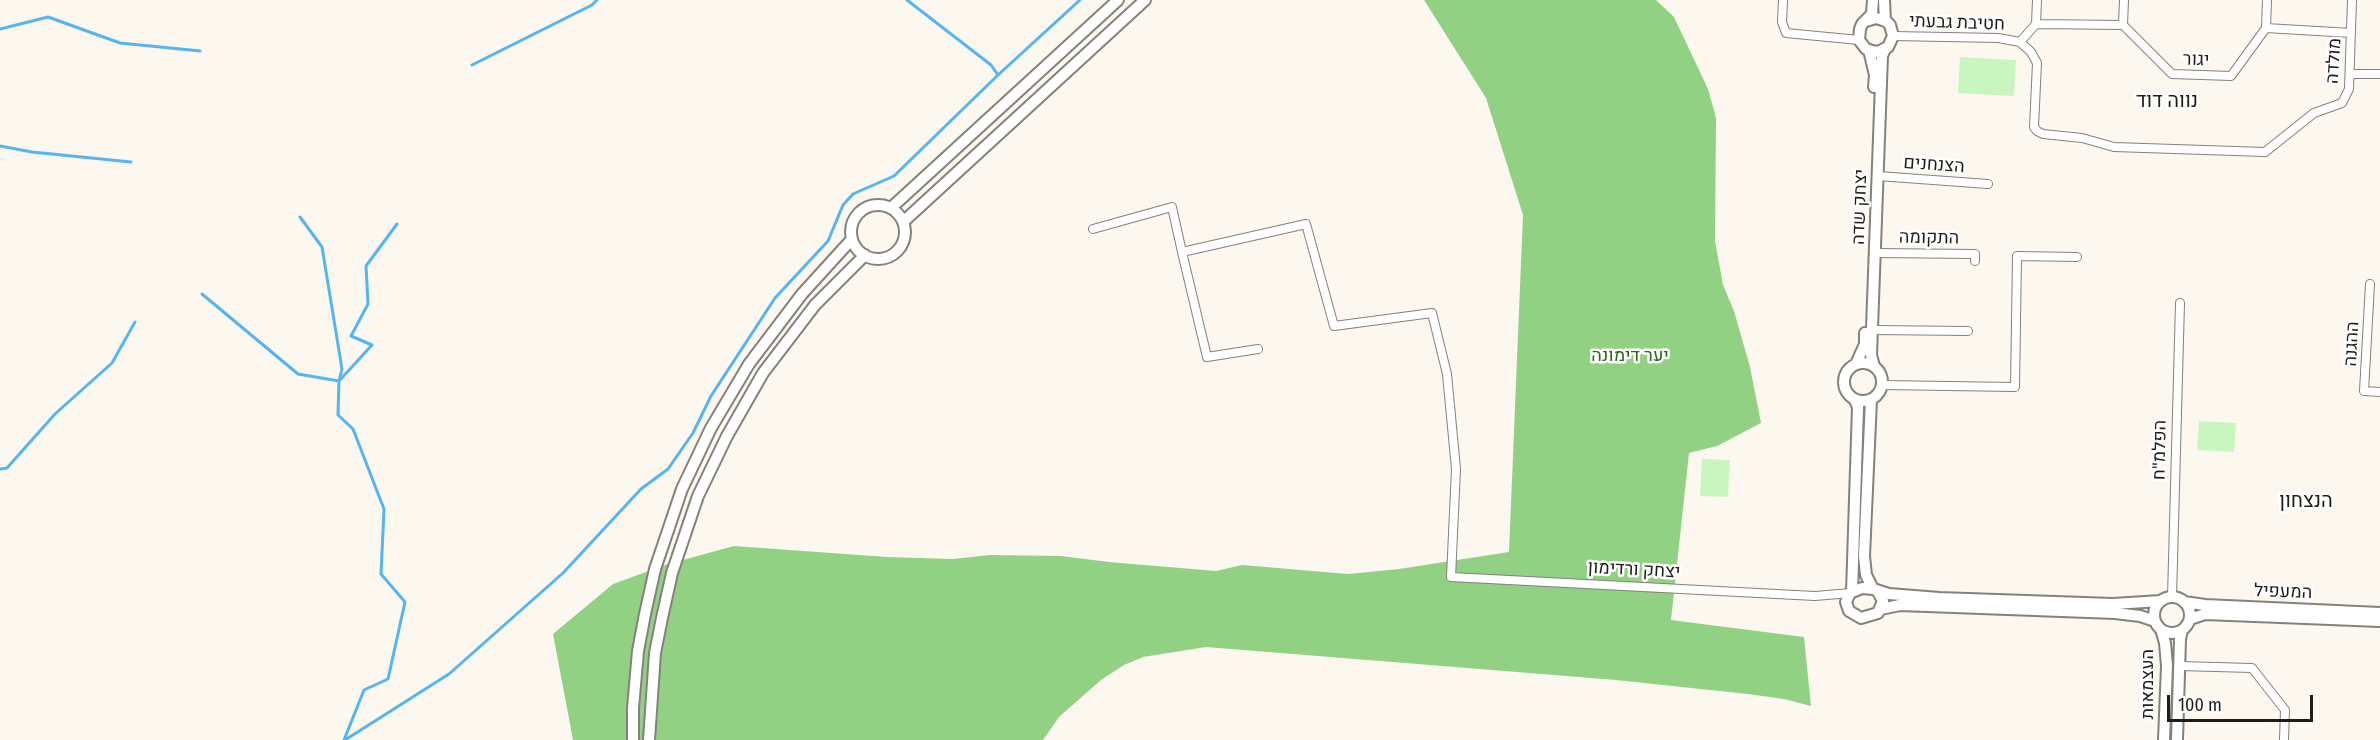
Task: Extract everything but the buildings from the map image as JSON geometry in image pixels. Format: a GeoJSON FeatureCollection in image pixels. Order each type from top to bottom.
{"type":"FeatureCollection","features":[{"type":"Feature","properties":{"kind":"street"},"geometry":{"type":"LineString","coordinates":[[891,208],[1118,0]]}},
{"type":"Feature","properties":{"kind":"street"},"geometry":{"type":"LineString","coordinates":[[903,222],[1145,0]]}},
{"type":"Feature","properties":{"kind":"street"},"geometry":{"type":"LineString","coordinates":[[1783,0],[1782,22],[1786,33],[1859,40],[1869,50],[1878,52],[1885,49],[1892,42],[1890,25],[1876,18],[1866,21]]}},
{"type":"Feature","properties":{"kind":"street"},"geometry":{"type":"LineString","coordinates":[[1859,40],[1860,29],[1872,14],[1873,0]]}},
{"type":"Feature","properties":{"kind":"street"},"geometry":{"type":"LineString","coordinates":[[1884,0],[1886,21]]}},
{"type":"Feature","properties":{"kind":"street"},"geometry":{"type":"LineString","coordinates":[[2020,42],[2036,24],[2037,0]]}},
{"type":"Feature","properties":{"kind":"street"},"geometry":{"type":"LineString","coordinates":[[2036,24],[2123,25],[2124,0]]}},
{"type":"Feature","properties":{"kind":"street"},"geometry":{"type":"LineString","coordinates":[[2266,0],[2266,28],[2351,33]]}},
{"type":"Feature","properties":{"kind":"street","name":"מולדה"},"geometry":{"type":"LineString","coordinates":[[2020,42],[2031,51],[2037,63],[2034,127],[2043,134],[2082,138],[2114,147],[2265,152],[2314,113],[2342,103],[2349,89],[2352,0]]}},
{"type":"Feature","properties":{"kind":"street","name":"יגור"},"geometry":{"type":"LineString","coordinates":[[2123,25],[2172,74],[2231,76],[2266,28]]}},
{"type":"Feature","properties":{"kind":"street","name":"חטיבת גבעתי"},"geometry":{"type":"LineString","coordinates":[[1893,36],[1998,38],[2020,42]]}},
{"type":"Feature","properties":{"kind":"street","name":"יצחק שדה"},"geometry":{"type":"LineString","coordinates":[[1874,366],[1871,355],[1882,56],[1885,49]]}},
{"type":"Feature","properties":{"kind":"street","name":"יצחק שדה"},"geometry":{"type":"LineString","coordinates":[[1856,364],[1865,344],[1875,75],[1869,50]]}},
{"type":"Feature","properties":{"kind":"street"},"geometry":{"type":"LineString","coordinates":[[2350,74],[2380,74]]}},
{"type":"Feature","properties":{"kind":"street","name":"הצנחנים"},"geometry":{"type":"LineString","coordinates":[[1878,176],[1988,184]]}},
{"type":"Feature","properties":{"kind":"street"},"geometry":{"type":"LineString","coordinates":[[873,205],[891,208],[903,222],[904,238],[895,252],[880,258],[865,255],[859,251],[852,239],[853,222],[865,208],[873,205]]}},
{"type":"Feature","properties":{"kind":"street"},"geometry":{"type":"LineString","coordinates":[[1093,229],[1172,207],[1207,357],[1258,349]]}},
{"type":"Feature","properties":{"kind":"street","name":"יצחק ורדימון"},"geometry":{"type":"LineString","coordinates":[[1182,252],[1306,224],[1334,326],[1432,313],[1447,374],[1456,469],[1451,577],[1815,596],[1851,592]]}},
{"type":"Feature","properties":{"kind":"street"},"geometry":{"type":"LineString","coordinates":[[633,740],[638,651],[645,614],[658,558],[686,481],[711,428],[749,364],[796,301],[852,239]]}},
{"type":"Feature","properties":{"kind":"street","name":"התקומה"},"geometry":{"type":"LineString","coordinates":[[1875,253],[1975,254],[1975,261]]}},
{"type":"Feature","properties":{"kind":"street"},"geometry":{"type":"LineString","coordinates":[[649,740],[656,653],[672,573],[685,532],[713,463],[743,406],[792,333],[814,305],[865,255]]}},
{"type":"Feature","properties":{"kind":"street"},"geometry":{"type":"LineString","coordinates":[[1882,385],[2015,387],[2017,256],[2077,257]]}},
{"type":"Feature","properties":{"kind":"street","name":"ההגנה"},"geometry":{"type":"LineString","coordinates":[[2370,284],[2364,391],[2380,392]]}},
{"type":"Feature","properties":{"kind":"street","name":"הפלמ\"ח"},"geometry":{"type":"LineString","coordinates":[[2167,599],[2180,303]]}},
{"type":"Feature","properties":{"kind":"street"},"geometry":{"type":"LineString","coordinates":[[1872,330],[1968,332]]}},
{"type":"Feature","properties":{"kind":"street"},"geometry":{"type":"LineString","coordinates":[[1851,592],[1858,589],[1875,589],[1900,596],[2113,604],[2167,599],[2184,602],[2190,611],[2190,619],[2182,630],[2174,633],[2140,616],[2115,613],[1900,605],[1881,609],[1874,615],[1861,618],[1852,614],[1847,604],[1851,592],[1858,406],[1845,390],[1844,378],[1850,368],[1856,364],[1868,363],[1874,366],[1881,375],[1882,385],[1878,394],[1871,400],[1860,402],[1855,400]]}},
{"type":"Feature","properties":{"kind":"street"},"geometry":{"type":"LineString","coordinates":[[1871,400],[1864,556],[1866,575],[1882,597],[1881,609]]}},
{"type":"Feature","properties":{"kind":"street","name":"יצחק ורדימון"},"geometry":{"type":"LineString","coordinates":[[1815,596],[1847,604]]}},
{"type":"Feature","properties":{"kind":"street"},"geometry":{"type":"LineString","coordinates":[[2158,625],[2155,610],[2167,599]]}},
{"type":"Feature","properties":{"kind":"street","name":"המעפיל"},"geometry":{"type":"LineString","coordinates":[[2184,602],[2205,605],[2380,613]]}},
{"type":"Feature","properties":{"kind":"street","name":"המעפיל"},"geometry":{"type":"LineString","coordinates":[[2190,619],[2205,614],[2380,621]]}},
{"type":"Feature","properties":{"kind":"street","name":"העצמאות"},"geometry":{"type":"LineString","coordinates":[[2158,625],[2165,643],[2167,666],[2164,740]]}},
{"type":"Feature","properties":{"kind":"street","name":"העצמאות"},"geometry":{"type":"LineString","coordinates":[[2176,740],[2182,630]]}},
{"type":"Feature","properties":{"kind":"street"},"geometry":{"type":"LineString","coordinates":[[2180,666],[2252,668],[2285,710],[2284,740]]}},
{"type":"Feature","properties":{"kind":"green space","name":"יער דימונה"},"geometry":{"type":"Polygon","coordinates":[[[1424,0],[1656,0],[1674,17],[1708,89],[1716,118],[1715,241],[1723,285],[1734,311],[1750,367],[1761,423],[1717,446],[1689,453],[1671,620],[1804,637],[1811,706],[1784,699],[1748,694],[1616,680],[1206,647],[1143,657],[1124,665],[1101,680],[1059,717],[1043,740],[573,740],[553,634],[613,584],[668,564],[734,546],[887,557],[953,559],[990,555],[1061,556],[1216,571],[1242,565],[1348,574],[1399,569],[1509,552],[1523,215],[1486,98],[1424,0]]]}},
{"type":"Feature","properties":{"kind":"green space"},"geometry":{"type":"Polygon","coordinates":[[[1960,57],[2016,60],[2014,96],[1958,93],[1960,57]]]}},
{"type":"Feature","properties":{"kind":"green space"},"geometry":{"type":"Polygon","coordinates":[[[2199,421],[2236,423],[2234,452],[2197,450],[2199,421]]]}},
{"type":"Feature","properties":{"kind":"green space"},"geometry":{"type":"Polygon","coordinates":[[[1702,459],[1730,460],[1728,497],[1700,496],[1702,459]]]}},
{"type":"Feature","properties":{"kind":"waterway"},"geometry":{"type":"LineString","coordinates":[[472,65],[592,5],[597,0]]}},
{"type":"Feature","properties":{"kind":"waterway"},"geometry":{"type":"LineString","coordinates":[[907,0],[991,65],[998,75]]}},
{"type":"Feature","properties":{"kind":"waterway"},"geometry":{"type":"LineString","coordinates":[[345,740],[449,674],[563,573],[641,489],[668,469],[693,433],[711,396],[775,298],[828,241],[843,205],[853,194],[894,176],[998,75],[1080,0]]}},
{"type":"Feature","properties":{"kind":"waterway"},"geometry":{"type":"LineString","coordinates":[[0,29],[48,17],[120,43],[200,51]]}},
{"type":"Feature","properties":{"kind":"waterway"},"geometry":{"type":"LineString","coordinates":[[0,146],[32,152],[131,162]]}},
{"type":"Feature","properties":{"kind":"waterway"},"geometry":{"type":"LineString","coordinates":[[300,217],[322,247],[342,369],[339,381],[338,415],[353,429],[384,509],[381,574],[405,602],[388,679],[364,690],[344,740]]}},
{"type":"Feature","properties":{"kind":"waterway"},"geometry":{"type":"LineString","coordinates":[[202,294],[298,374],[339,381],[372,345],[351,336],[368,304],[366,266],[397,224]]}},
{"type":"Feature","properties":{"kind":"waterway"},"geometry":{"type":"LineString","coordinates":[[0,469],[7,468],[55,414],[112,363],[135,322]]}},
{"type":"Feature","properties":{"kind":"district","name":"נווה דוד"},"geometry":{"type":"Point","coordinates":[2167,101]}},
{"type":"Feature","properties":{"kind":"district","name":"הנצחון"},"geometry":{"type":"Point","coordinates":[2306,501]}}]}
